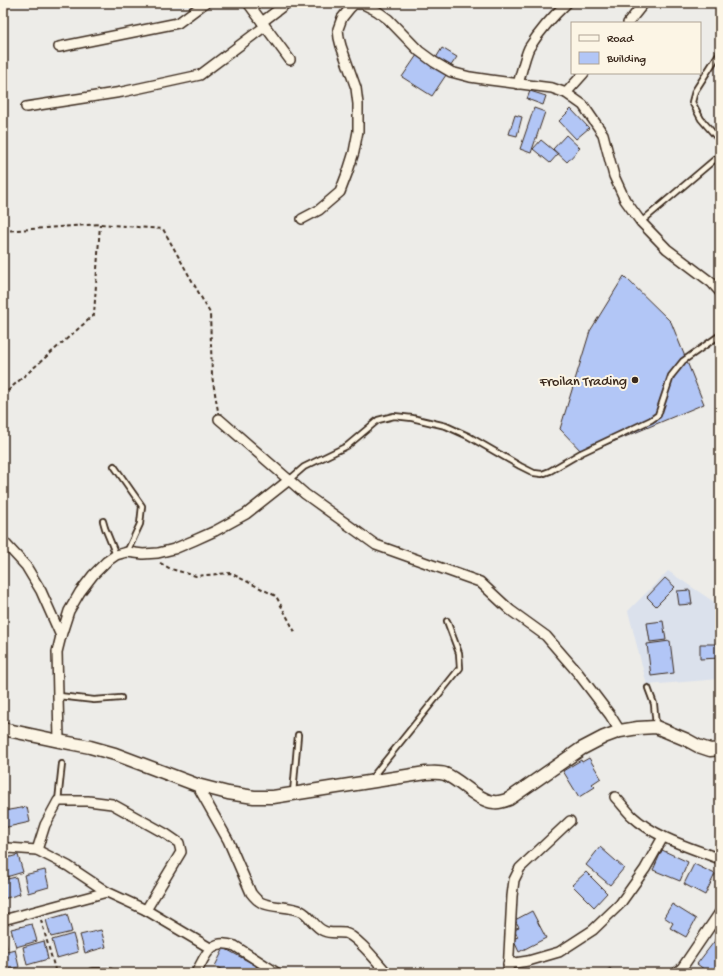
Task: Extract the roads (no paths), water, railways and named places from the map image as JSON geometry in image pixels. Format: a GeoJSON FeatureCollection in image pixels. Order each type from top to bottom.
{"type":"FeatureCollection","features":[{"type":"Feature","properties":{"kind":"street"},"geometry":{"type":"LineString","coordinates":[[59,47],[178,23],[206,3]]}},
{"type":"Feature","properties":{"kind":"street"},"geometry":{"type":"LineString","coordinates":[[248,3],[290,60]]}},
{"type":"Feature","properties":{"kind":"street"},"geometry":{"type":"LineString","coordinates":[[26,107],[122,92],[200,75],[287,3]]}},
{"type":"Feature","properties":{"kind":"street"},"geometry":{"type":"LineString","coordinates":[[518,84],[528,49],[542,30],[567,3]]}},
{"type":"Feature","properties":{"kind":"street"},"geometry":{"type":"LineString","coordinates":[[629,22],[644,3]]}},
{"type":"Feature","properties":{"kind":"street"},"geometry":{"type":"LineString","coordinates":[[302,219],[319,210],[340,192],[354,152],[358,131],[358,104],[356,88],[341,46],[338,29],[342,18],[354,4],[364,4],[388,19],[419,51],[451,72],[470,77],[552,88],[566,93],[583,105],[603,134],[614,176],[625,200],[641,222],[667,249],[712,283],[720,292]]}},
{"type":"Feature","properties":{"kind":"street"},"geometry":{"type":"LineString","coordinates":[[566,93],[583,74]]}},
{"type":"Feature","properties":{"kind":"street"},"geometry":{"type":"LineString","coordinates":[[219,419],[305,494],[376,545],[480,582],[510,610],[546,636],[606,709],[620,731]]}},
{"type":"Feature","properties":{"kind":"street"},"geometry":{"type":"LineString","coordinates":[[59,741],[57,652],[60,636],[68,610],[93,575],[106,562],[116,555],[127,552],[143,554],[158,553],[174,549],[215,531],[246,514],[289,480]]}},
{"type":"Feature","properties":{"kind":"street"},"geometry":{"type":"LineString","coordinates":[[3,541],[26,566],[41,591],[60,636]]}},
{"type":"Feature","properties":{"kind":"street"},"geometry":{"type":"LineString","coordinates":[[3,729],[90,747],[115,754],[196,785],[228,793],[254,797],[273,797],[437,772],[452,778],[483,798],[492,802],[499,802],[509,799],[580,749],[620,731],[638,728],[656,728],[710,750],[720,749]]}},
{"type":"Feature","properties":{"kind":"street"},"geometry":{"type":"LineString","coordinates":[[196,785],[228,840],[251,893],[255,898],[262,903],[302,911],[324,932],[346,934],[353,937],[387,973]]}},
{"type":"Feature","properties":{"kind":"street"},"geometry":{"type":"LineString","coordinates":[[615,797],[631,815],[646,827],[663,837],[720,859]]}},
{"type":"Feature","properties":{"kind":"street"},"geometry":{"type":"LineString","coordinates":[[37,850],[45,825],[58,801],[88,801],[112,804],[166,834],[179,843],[181,852],[146,910]]}},
{"type":"Feature","properties":{"kind":"street"},"geometry":{"type":"LineString","coordinates":[[570,822],[520,868],[514,880],[508,969],[528,961],[559,952],[593,930],[620,904],[645,869],[663,837]]}},
{"type":"Feature","properties":{"kind":"street"},"geometry":{"type":"LineString","coordinates":[[3,849],[37,850],[68,866],[107,892],[146,910],[210,948]]}},
{"type":"Feature","properties":{"kind":"street"},"geometry":{"type":"LineString","coordinates":[[3,920],[107,892]]}},
{"type":"Feature","properties":{"kind":"street"},"geometry":{"type":"LineString","coordinates":[[683,971],[720,912]]}},
{"type":"Feature","properties":{"kind":"street"},"geometry":{"type":"LineString","coordinates":[[196,973],[210,948],[222,943],[235,946],[278,973]]}},
{"type":"Feature","properties":{"kind":"street"},"geometry":{"type":"LineString","coordinates":[[92,973],[109,973]]}},
{"type":"Feature","properties":{"kind":"lane"},"geometry":{"type":"LineString","coordinates":[[720,52],[695,90],[692,102],[701,119],[720,141]]}},
{"type":"Feature","properties":{"kind":"lane"},"geometry":{"type":"LineString","coordinates":[[641,222],[720,155]]}},
{"type":"Feature","properties":{"kind":"lane"},"geometry":{"type":"LineString","coordinates":[[289,480],[304,467],[347,446],[378,420],[394,416],[412,418],[446,426],[468,436],[534,473],[542,474],[581,453],[651,420],[658,415],[671,376],[683,361],[720,335]]}},
{"type":"Feature","properties":{"kind":"lane"},"geometry":{"type":"LineString","coordinates":[[114,466],[142,506],[140,524],[127,552]]}},
{"type":"Feature","properties":{"kind":"lane"},"geometry":{"type":"LineString","coordinates":[[103,521],[116,555]]}},
{"type":"Feature","properties":{"kind":"lane"},"geometry":{"type":"LineString","coordinates":[[368,783],[460,668],[459,653],[447,620]]}},
{"type":"Feature","properties":{"kind":"lane"},"geometry":{"type":"LineString","coordinates":[[648,688],[654,704],[656,728]]}},
{"type":"Feature","properties":{"kind":"lane"},"geometry":{"type":"LineString","coordinates":[[59,696],[94,700],[121,698]]}},
{"type":"Feature","properties":{"kind":"lane"},"geometry":{"type":"LineString","coordinates":[[293,794],[298,735]]}},
{"type":"Feature","properties":{"kind":"lane"},"geometry":{"type":"LineString","coordinates":[[58,801],[62,764]]}},
{"type":"Feature","properties":{"kind":"place","name":"Froilan Trading"},"geometry":{"type":"Point","coordinates":[635,380]}}]}
